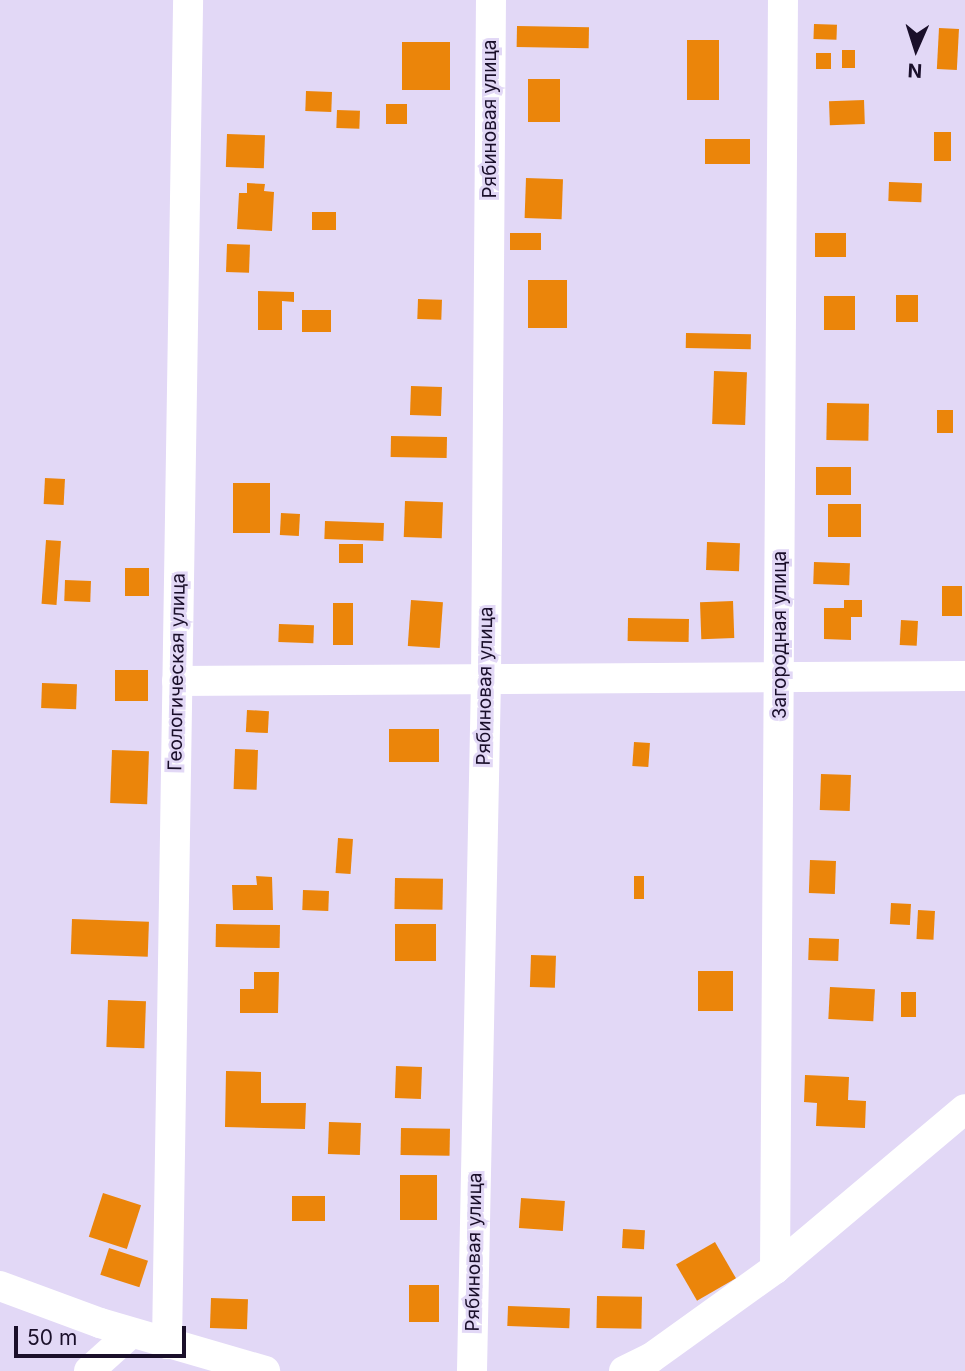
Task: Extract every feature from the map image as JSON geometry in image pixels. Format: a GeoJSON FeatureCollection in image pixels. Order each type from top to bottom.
{"type":"FeatureCollection","features":[{"type":"Feature","properties":{"kind":"street","name":"Геологическая улица"},"geometry":{"type":"LineString","coordinates":[[167,1344],[188,0]]}},
{"type":"Feature","properties":{"kind":"street","name":"Рябиновая улица"},"geometry":{"type":"LineString","coordinates":[[472,1371],[486,679],[491,0]]}},
{"type":"Feature","properties":{"kind":"street","name":"Загородная улица"},"geometry":{"type":"LineString","coordinates":[[775,1269],[783,0]]}},
{"type":"Feature","properties":{"kind":"street"},"geometry":{"type":"LineString","coordinates":[[177,681],[965,676]]}},
{"type":"Feature","properties":{"kind":"street"},"geometry":{"type":"LineString","coordinates":[[624,1371],[651,1358],[775,1269],[965,1109]]}},
{"type":"Feature","properties":{"kind":"street"},"geometry":{"type":"LineString","coordinates":[[0,1286],[131,1333],[265,1371]]}},
{"type":"Feature","properties":{"kind":"street"},"geometry":{"type":"LineString","coordinates":[[89,1371],[131,1333]]}},
{"type":"Feature","properties":{"kind":"building"},"geometry":{"type":"Polygon","coordinates":[[[814,24],[837,25],[836,40],[813,39],[814,24]]]}},
{"type":"Feature","properties":{"kind":"building"},"geometry":{"type":"Polygon","coordinates":[[[517,26],[589,27],[589,48],[517,47],[517,26]]]}},
{"type":"Feature","properties":{"kind":"building"},"geometry":{"type":"Polygon","coordinates":[[[939,28],[959,29],[957,70],[937,69],[939,28]]]}},
{"type":"Feature","properties":{"kind":"building"},"geometry":{"type":"Polygon","coordinates":[[[687,40],[719,40],[719,100],[687,100],[687,40]]]}},
{"type":"Feature","properties":{"kind":"building"},"geometry":{"type":"Polygon","coordinates":[[[402,42],[450,42],[450,90],[402,90],[402,42]]]}},
{"type":"Feature","properties":{"kind":"building"},"geometry":{"type":"Polygon","coordinates":[[[842,50],[855,50],[855,68],[842,68],[842,50]]]}},
{"type":"Feature","properties":{"kind":"building"},"geometry":{"type":"Polygon","coordinates":[[[816,53],[831,53],[831,69],[816,69],[816,53]]]}},
{"type":"Feature","properties":{"kind":"building"},"geometry":{"type":"Polygon","coordinates":[[[528,79],[560,79],[560,122],[528,122],[528,79]]]}},
{"type":"Feature","properties":{"kind":"building"},"geometry":{"type":"Polygon","coordinates":[[[306,91],[332,92],[331,112],[305,111],[306,91]]]}},
{"type":"Feature","properties":{"kind":"building"},"geometry":{"type":"Polygon","coordinates":[[[864,100],[865,124],[830,125],[829,101],[864,100]]]}},
{"type":"Feature","properties":{"kind":"building"},"geometry":{"type":"Polygon","coordinates":[[[386,104],[407,104],[407,124],[386,124],[386,104]]]}},
{"type":"Feature","properties":{"kind":"building"},"geometry":{"type":"Polygon","coordinates":[[[337,110],[360,111],[359,129],[336,128],[337,110]]]}},
{"type":"Feature","properties":{"kind":"building"},"geometry":{"type":"Polygon","coordinates":[[[934,132],[951,132],[951,161],[934,161],[934,132]]]}},
{"type":"Feature","properties":{"kind":"building"},"geometry":{"type":"Polygon","coordinates":[[[227,134],[265,135],[264,168],[226,167],[227,134]]]}},
{"type":"Feature","properties":{"kind":"building"},"geometry":{"type":"Polygon","coordinates":[[[705,139],[750,139],[750,164],[705,164],[705,139]]]}},
{"type":"Feature","properties":{"kind":"building"},"geometry":{"type":"Polygon","coordinates":[[[526,178],[563,179],[562,219],[525,218],[526,178]]]}},
{"type":"Feature","properties":{"kind":"building"},"geometry":{"type":"Polygon","coordinates":[[[889,182],[922,183],[921,202],[888,201],[889,182]]]}},
{"type":"Feature","properties":{"kind":"building"},"geometry":{"type":"Polygon","coordinates":[[[247,183],[265,184],[264,191],[274,192],[272,231],[237,229],[239,193],[247,193],[247,183]]]}},
{"type":"Feature","properties":{"kind":"building"},"geometry":{"type":"Polygon","coordinates":[[[312,212],[336,212],[336,230],[312,230],[312,212]]]}},
{"type":"Feature","properties":{"kind":"building"},"geometry":{"type":"Polygon","coordinates":[[[510,233],[541,233],[541,250],[510,250],[510,233]]]}},
{"type":"Feature","properties":{"kind":"building"},"geometry":{"type":"Polygon","coordinates":[[[815,233],[846,233],[846,257],[815,257],[815,233]]]}},
{"type":"Feature","properties":{"kind":"building"},"geometry":{"type":"Polygon","coordinates":[[[227,244],[250,245],[249,273],[226,272],[227,244]]]}},
{"type":"Feature","properties":{"kind":"building"},"geometry":{"type":"Polygon","coordinates":[[[528,280],[567,280],[567,328],[528,328],[528,280]]]}},
{"type":"Feature","properties":{"kind":"building"},"geometry":{"type":"Polygon","coordinates":[[[258,291],[294,292],[294,302],[282,301],[282,330],[258,330],[258,291]]]}},
{"type":"Feature","properties":{"kind":"building"},"geometry":{"type":"Polygon","coordinates":[[[896,295],[918,295],[918,322],[896,322],[896,295]]]}},
{"type":"Feature","properties":{"kind":"building"},"geometry":{"type":"Polygon","coordinates":[[[824,296],[855,296],[855,330],[824,330],[824,296]]]}},
{"type":"Feature","properties":{"kind":"building"},"geometry":{"type":"Polygon","coordinates":[[[418,299],[442,300],[441,320],[417,319],[418,299]]]}},
{"type":"Feature","properties":{"kind":"building"},"geometry":{"type":"Polygon","coordinates":[[[302,310],[331,310],[331,332],[302,332],[302,310]]]}},
{"type":"Feature","properties":{"kind":"building"},"geometry":{"type":"Polygon","coordinates":[[[686,333],[751,334],[751,349],[686,348],[686,333]]]}},
{"type":"Feature","properties":{"kind":"building"},"geometry":{"type":"Polygon","coordinates":[[[714,371],[747,372],[745,425],[712,424],[714,371]]]}},
{"type":"Feature","properties":{"kind":"building"},"geometry":{"type":"Polygon","coordinates":[[[411,386],[442,387],[441,416],[410,415],[411,386]]]}},
{"type":"Feature","properties":{"kind":"building"},"geometry":{"type":"Polygon","coordinates":[[[827,403],[869,404],[868,441],[826,440],[827,403]]]}},
{"type":"Feature","properties":{"kind":"building"},"geometry":{"type":"Polygon","coordinates":[[[937,410],[953,410],[953,433],[937,433],[937,410]]]}},
{"type":"Feature","properties":{"kind":"building"},"geometry":{"type":"Polygon","coordinates":[[[391,436],[447,437],[447,458],[391,457],[391,436]]]}},
{"type":"Feature","properties":{"kind":"building"},"geometry":{"type":"Polygon","coordinates":[[[816,467],[851,467],[851,495],[816,495],[816,467]]]}},
{"type":"Feature","properties":{"kind":"building"},"geometry":{"type":"Polygon","coordinates":[[[45,478],[65,479],[64,505],[44,504],[45,478]]]}},
{"type":"Feature","properties":{"kind":"building"},"geometry":{"type":"Polygon","coordinates":[[[233,483],[270,483],[270,533],[233,533],[233,483]]]}},
{"type":"Feature","properties":{"kind":"building"},"geometry":{"type":"Polygon","coordinates":[[[405,501],[443,502],[442,538],[404,537],[405,501]]]}},
{"type":"Feature","properties":{"kind":"building"},"geometry":{"type":"Polygon","coordinates":[[[828,504],[861,504],[861,537],[828,537],[828,504]]]}},
{"type":"Feature","properties":{"kind":"building"},"geometry":{"type":"Polygon","coordinates":[[[281,513],[300,514],[299,536],[280,535],[281,513]]]}},
{"type":"Feature","properties":{"kind":"building"},"geometry":{"type":"Polygon","coordinates":[[[325,521],[384,523],[383,541],[324,539],[325,521]]]}},
{"type":"Feature","properties":{"kind":"building"},"geometry":{"type":"Polygon","coordinates":[[[46,540],[61,541],[56,605],[42,604],[46,540]]]}},
{"type":"Feature","properties":{"kind":"building"},"geometry":{"type":"Polygon","coordinates":[[[707,542],[740,543],[739,571],[706,570],[707,542]]]}},
{"type":"Feature","properties":{"kind":"building"},"geometry":{"type":"Polygon","coordinates":[[[339,544],[363,544],[363,563],[339,563],[339,544]]]}},
{"type":"Feature","properties":{"kind":"building"},"geometry":{"type":"Polygon","coordinates":[[[814,562],[850,563],[849,585],[813,584],[814,562]]]}},
{"type":"Feature","properties":{"kind":"building"},"geometry":{"type":"Polygon","coordinates":[[[125,568],[149,568],[149,596],[125,596],[125,568]]]}},
{"type":"Feature","properties":{"kind":"building"},"geometry":{"type":"Polygon","coordinates":[[[65,580],[91,581],[90,602],[64,601],[65,580]]]}},
{"type":"Feature","properties":{"kind":"building"},"geometry":{"type":"Polygon","coordinates":[[[942,586],[962,586],[962,616],[942,616],[942,586]]]}},
{"type":"Feature","properties":{"kind":"building"},"geometry":{"type":"Polygon","coordinates":[[[411,600],[443,602],[440,648],[408,646],[411,600]]]}},
{"type":"Feature","properties":{"kind":"building"},"geometry":{"type":"Polygon","coordinates":[[[844,600],[862,600],[862,617],[851,617],[851,640],[824,639],[824,608],[844,608],[844,600]]]}},
{"type":"Feature","properties":{"kind":"building"},"geometry":{"type":"Polygon","coordinates":[[[733,601],[734,638],[701,639],[700,602],[733,601]]]}},
{"type":"Feature","properties":{"kind":"building"},"geometry":{"type":"Polygon","coordinates":[[[333,603],[353,603],[353,645],[333,645],[333,603]]]}},
{"type":"Feature","properties":{"kind":"building"},"geometry":{"type":"Polygon","coordinates":[[[628,618],[689,619],[689,642],[628,641],[628,618]]]}},
{"type":"Feature","properties":{"kind":"building"},"geometry":{"type":"Polygon","coordinates":[[[901,620],[918,621],[917,646],[900,645],[901,620]]]}},
{"type":"Feature","properties":{"kind":"building"},"geometry":{"type":"Polygon","coordinates":[[[279,624],[314,625],[313,643],[278,642],[279,624]]]}},
{"type":"Feature","properties":{"kind":"building"},"geometry":{"type":"Polygon","coordinates":[[[115,670],[148,670],[148,701],[115,701],[115,670]]]}},
{"type":"Feature","properties":{"kind":"building"},"geometry":{"type":"Polygon","coordinates":[[[42,683],[77,684],[76,709],[41,708],[42,683]]]}},
{"type":"Feature","properties":{"kind":"building"},"geometry":{"type":"Polygon","coordinates":[[[247,710],[269,711],[268,733],[246,732],[247,710]]]}},
{"type":"Feature","properties":{"kind":"building"},"geometry":{"type":"Polygon","coordinates":[[[389,729],[439,729],[439,762],[389,762],[389,729]]]}},
{"type":"Feature","properties":{"kind":"building"},"geometry":{"type":"Polygon","coordinates":[[[634,742],[650,743],[648,767],[632,766],[634,742]]]}},
{"type":"Feature","properties":{"kind":"building"},"geometry":{"type":"Polygon","coordinates":[[[235,749],[258,750],[257,790],[234,789],[235,749]]]}},
{"type":"Feature","properties":{"kind":"building"},"geometry":{"type":"Polygon","coordinates":[[[112,750],[149,751],[147,804],[110,803],[112,750]]]}},
{"type":"Feature","properties":{"kind":"building"},"geometry":{"type":"Polygon","coordinates":[[[821,774],[851,775],[850,811],[820,810],[821,774]]]}},
{"type":"Feature","properties":{"kind":"building"},"geometry":{"type":"Polygon","coordinates":[[[338,838],[353,839],[351,874],[336,873],[338,838]]]}},
{"type":"Feature","properties":{"kind":"building"},"geometry":{"type":"Polygon","coordinates":[[[810,860],[836,861],[835,894],[809,893],[810,860]]]}},
{"type":"Feature","properties":{"kind":"building"},"geometry":{"type":"Polygon","coordinates":[[[256,876],[272,877],[273,910],[233,910],[232,885],[257,885],[256,876]]]}},
{"type":"Feature","properties":{"kind":"building"},"geometry":{"type":"Polygon","coordinates":[[[634,876],[644,876],[644,899],[634,899],[634,876]]]}},
{"type":"Feature","properties":{"kind":"building"},"geometry":{"type":"Polygon","coordinates":[[[395,878],[443,879],[442,910],[394,909],[395,878]]]}},
{"type":"Feature","properties":{"kind":"building"},"geometry":{"type":"Polygon","coordinates":[[[303,890],[329,891],[328,911],[302,910],[303,890]]]}},
{"type":"Feature","properties":{"kind":"building"},"geometry":{"type":"Polygon","coordinates":[[[891,903],[911,904],[910,925],[890,924],[891,903]]]}},
{"type":"Feature","properties":{"kind":"building"},"geometry":{"type":"Polygon","coordinates":[[[918,910],[935,911],[933,940],[916,939],[918,910]]]}},
{"type":"Feature","properties":{"kind":"building"},"geometry":{"type":"Polygon","coordinates":[[[72,919],[149,922],[148,957],[71,954],[72,919]]]}},
{"type":"Feature","properties":{"kind":"building"},"geometry":{"type":"Polygon","coordinates":[[[216,924],[280,925],[280,948],[216,947],[216,924]]]}},
{"type":"Feature","properties":{"kind":"building"},"geometry":{"type":"Polygon","coordinates":[[[395,924],[436,924],[436,961],[395,961],[395,924]]]}},
{"type":"Feature","properties":{"kind":"building"},"geometry":{"type":"Polygon","coordinates":[[[809,938],[839,939],[838,961],[808,960],[809,938]]]}},
{"type":"Feature","properties":{"kind":"building"},"geometry":{"type":"Polygon","coordinates":[[[531,955],[556,956],[555,988],[530,987],[531,955]]]}},
{"type":"Feature","properties":{"kind":"building"},"geometry":{"type":"Polygon","coordinates":[[[698,971],[733,971],[733,1011],[698,1011],[698,971]]]}},
{"type":"Feature","properties":{"kind":"building"},"geometry":{"type":"Polygon","coordinates":[[[254,972],[279,972],[278,1013],[240,1013],[240,989],[254,989],[254,972]]]}},
{"type":"Feature","properties":{"kind":"building"},"geometry":{"type":"Polygon","coordinates":[[[830,987],[875,989],[873,1021],[828,1019],[830,987]]]}},
{"type":"Feature","properties":{"kind":"building"},"geometry":{"type":"Polygon","coordinates":[[[901,992],[916,992],[916,1017],[901,1017],[901,992]]]}},
{"type":"Feature","properties":{"kind":"building"},"geometry":{"type":"Polygon","coordinates":[[[108,1000],[146,1001],[144,1048],[106,1047],[108,1000]]]}},
{"type":"Feature","properties":{"kind":"building"},"geometry":{"type":"Polygon","coordinates":[[[396,1066],[422,1067],[421,1099],[395,1098],[396,1066]]]}},
{"type":"Feature","properties":{"kind":"building"},"geometry":{"type":"Polygon","coordinates":[[[226,1071],[261,1072],[261,1103],[306,1103],[305,1129],[225,1127],[226,1071]]]}},
{"type":"Feature","properties":{"kind":"building"},"geometry":{"type":"Polygon","coordinates":[[[805,1075],[849,1077],[848,1100],[866,1101],[865,1128],[816,1126],[817,1103],[804,1102],[805,1075]]]}},
{"type":"Feature","properties":{"kind":"building"},"geometry":{"type":"Polygon","coordinates":[[[329,1122],[361,1123],[360,1155],[328,1154],[329,1122]]]}},
{"type":"Feature","properties":{"kind":"building"},"geometry":{"type":"Polygon","coordinates":[[[401,1128],[450,1129],[450,1156],[401,1155],[401,1128]]]}},
{"type":"Feature","properties":{"kind":"building"},"geometry":{"type":"Polygon","coordinates":[[[400,1175],[437,1175],[437,1220],[400,1220],[400,1175]]]}},
{"type":"Feature","properties":{"kind":"building"},"geometry":{"type":"Polygon","coordinates":[[[103,1193],[141,1205],[127,1249],[89,1237],[103,1193]]]}},
{"type":"Feature","properties":{"kind":"building"},"geometry":{"type":"Polygon","coordinates":[[[292,1196],[325,1196],[325,1221],[292,1221],[292,1196]]]}},
{"type":"Feature","properties":{"kind":"building"},"geometry":{"type":"Polygon","coordinates":[[[521,1198],[565,1201],[563,1231],[519,1228],[521,1198]]]}},
{"type":"Feature","properties":{"kind":"building"},"geometry":{"type":"Polygon","coordinates":[[[623,1229],[645,1230],[644,1249],[622,1248],[623,1229]]]}},
{"type":"Feature","properties":{"kind":"building"},"geometry":{"type":"Polygon","coordinates":[[[715,1242],[736,1278],[697,1301],[676,1264],[715,1242]]]}},
{"type":"Feature","properties":{"kind":"building"},"geometry":{"type":"Polygon","coordinates":[[[109,1248],[148,1261],[139,1287],[100,1275],[109,1248]]]}},
{"type":"Feature","properties":{"kind":"building"},"geometry":{"type":"Polygon","coordinates":[[[409,1285],[439,1285],[439,1322],[409,1322],[409,1285]]]}},
{"type":"Feature","properties":{"kind":"building"},"geometry":{"type":"Polygon","coordinates":[[[597,1296],[642,1297],[641,1329],[596,1328],[597,1296]]]}},
{"type":"Feature","properties":{"kind":"building"},"geometry":{"type":"Polygon","coordinates":[[[211,1298],[248,1299],[247,1329],[210,1328],[211,1298]]]}},
{"type":"Feature","properties":{"kind":"building"},"geometry":{"type":"Polygon","coordinates":[[[508,1306],[570,1308],[569,1328],[507,1326],[508,1306]]]}}]}
